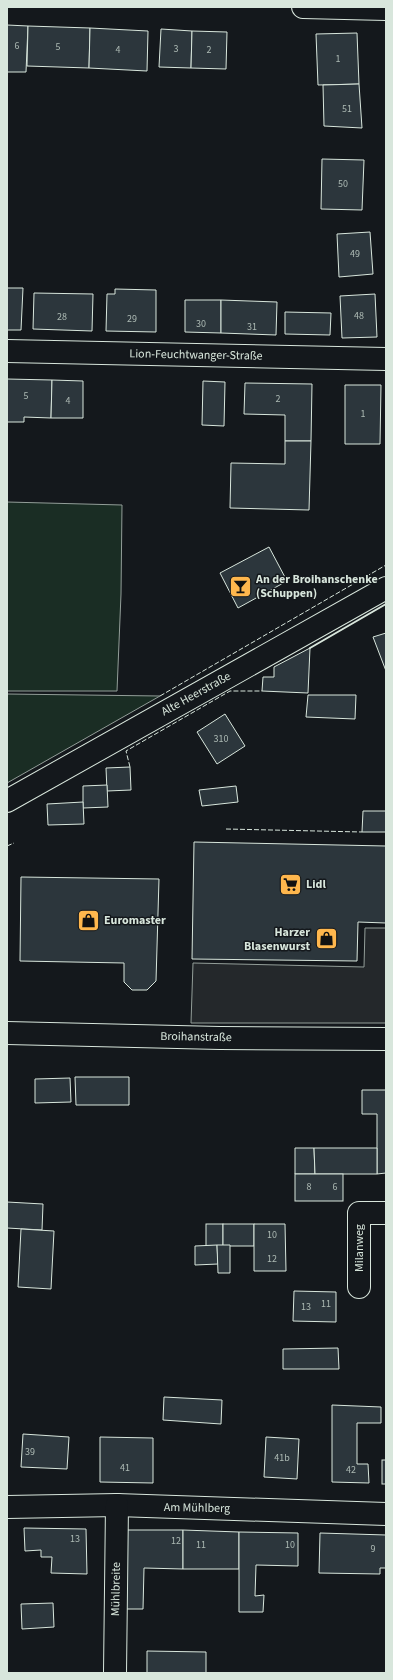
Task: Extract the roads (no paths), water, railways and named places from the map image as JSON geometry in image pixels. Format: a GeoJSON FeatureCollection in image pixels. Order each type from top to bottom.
{"type":"FeatureCollection","features":[{"type":"Feature","properties":{"kind":"street"},"geometry":{"type":"LineString","coordinates":[[303,7],[386,9]]}},
{"type":"Feature","properties":{"kind":"street","name":"Lion-Feuchtwanger-Straße"},"geometry":{"type":"LineString","coordinates":[[7,351],[386,359]]}},
{"type":"Feature","properties":{"kind":"street","name":"Alte Heerstraße"},"geometry":{"type":"LineString","coordinates":[[7,801],[386,588]]}},
{"type":"Feature","properties":{"kind":"street","name":"Broihanstraße"},"geometry":{"type":"LineString","coordinates":[[7,1033],[220,1038],[386,1039]]}},
{"type":"Feature","properties":{"kind":"street","name":"Milanweg"},"geometry":{"type":"LineString","coordinates":[[359,1287],[359,1213],[386,1213]]}},
{"type":"Feature","properties":{"kind":"street","name":"Am Mühlberg"},"geometry":{"type":"LineString","coordinates":[[7,1507],[117,1505],[386,1514]]}},
{"type":"Feature","properties":{"kind":"street","name":"Mühlbreite"},"geometry":{"type":"LineString","coordinates":[[115,1673],[117,1505]]}},
{"type":"Feature","properties":{"kind":"place","name":"An der Broihanschenke (Schuppen)"},"geometry":{"type":"Point","coordinates":[241,586]}},
{"type":"Feature","properties":{"kind":"place","name":"Lidl"},"geometry":{"type":"Point","coordinates":[290,884]}},
{"type":"Feature","properties":{"kind":"place","name":"Euromaster"},"geometry":{"type":"Point","coordinates":[89,920]}},
{"type":"Feature","properties":{"kind":"place","name":"Harzer Blasenwurst"},"geometry":{"type":"Point","coordinates":[326,939]}}]}
